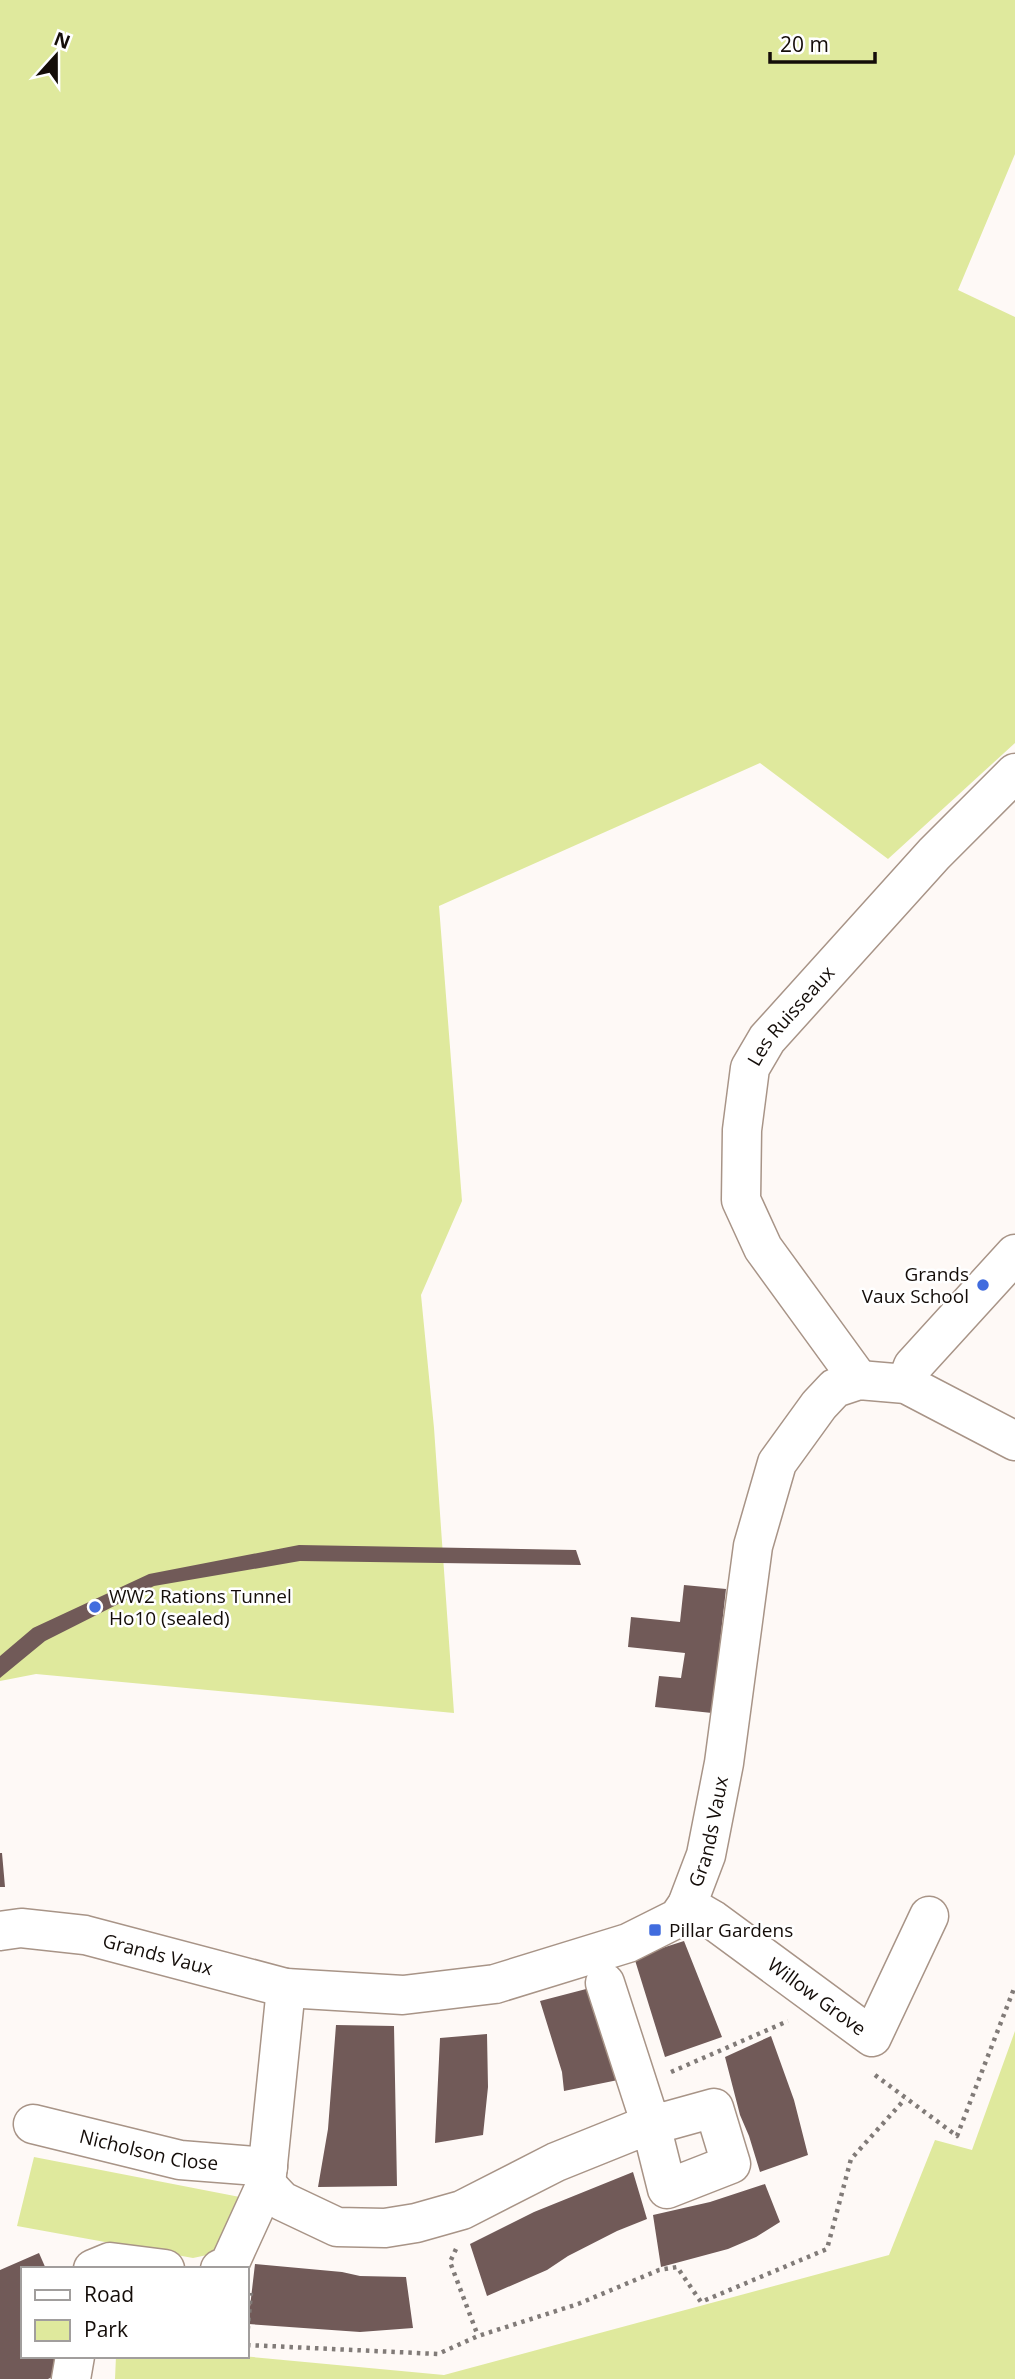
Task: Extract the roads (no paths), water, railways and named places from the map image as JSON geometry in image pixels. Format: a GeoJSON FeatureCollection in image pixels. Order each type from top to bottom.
{"type":"FeatureCollection","features":[{"type":"Feature","properties":{"kind":"street","name":"Les Ruisseaux"},"geometry":{"type":"LineString","coordinates":[[859,1380],[763,1248],[741,1200],[742,1130],[750,1068],[767,1039],[934,854],[1015,773]]}},
{"type":"Feature","properties":{"kind":"street"},"geometry":{"type":"LineString","coordinates":[[905,1384],[913,1366],[1015,1254]]}},
{"type":"Feature","properties":{"kind":"street"},"geometry":{"type":"LineString","coordinates":[[859,1380],[905,1384],[1015,1441]]}},
{"type":"Feature","properties":{"kind":"street","name":"Grands Vaux"},"geometry":{"type":"LineString","coordinates":[[0,1931],[21,1928],[85,1935],[286,1988],[403,1995],[495,1984],[628,1943],[678,1918],[687,1905],[706,1856],[724,1763],[753,1546],[778,1464],[819,1405],[835,1388],[859,1380]]}},
{"type":"Feature","properties":{"kind":"street","name":"Willow Grove"},"geometry":{"type":"LineString","coordinates":[[687,1905],[713,1920],[872,2038],[929,1916]]}},
{"type":"Feature","properties":{"kind":"street"},"geometry":{"type":"LineString","coordinates":[[267,2176],[282,2201],[337,2227],[385,2228],[416,2223],[462,2210],[556,2162],[651,2126],[714,2108],[731,2164],[667,2189],[651,2126],[605,1983]]}},
{"type":"Feature","properties":{"kind":"street"},"geometry":{"type":"LineString","coordinates":[[224,2267],[229,2265],[267,2176],[286,1988]]}},
{"type":"Feature","properties":{"kind":"street","name":"Nicholson Close"},"geometry":{"type":"LineString","coordinates":[[33,2124],[180,2160],[267,2176]]}},
{"type":"Feature","properties":{"kind":"street"},"geometry":{"type":"LineString","coordinates":[[98,2267],[110,2262],[149,2267]]}},
{"type":"Feature","properties":{"kind":"street"},"geometry":{"type":"LineString","coordinates":[[71,2379],[75,2358]]}},
{"type":"Feature","properties":{"kind":"place","name":"Grands Vaux School"},"geometry":{"type":"Point","coordinates":[983,1285]}},
{"type":"Feature","properties":{"kind":"place","name":"WW2 Rations Tunnel Ho10 (sealed)"},"geometry":{"type":"Point","coordinates":[95,1607]}},
{"type":"Feature","properties":{"kind":"place","name":"Pillar Gardens"},"geometry":{"type":"Point","coordinates":[655,1930]}}]}
